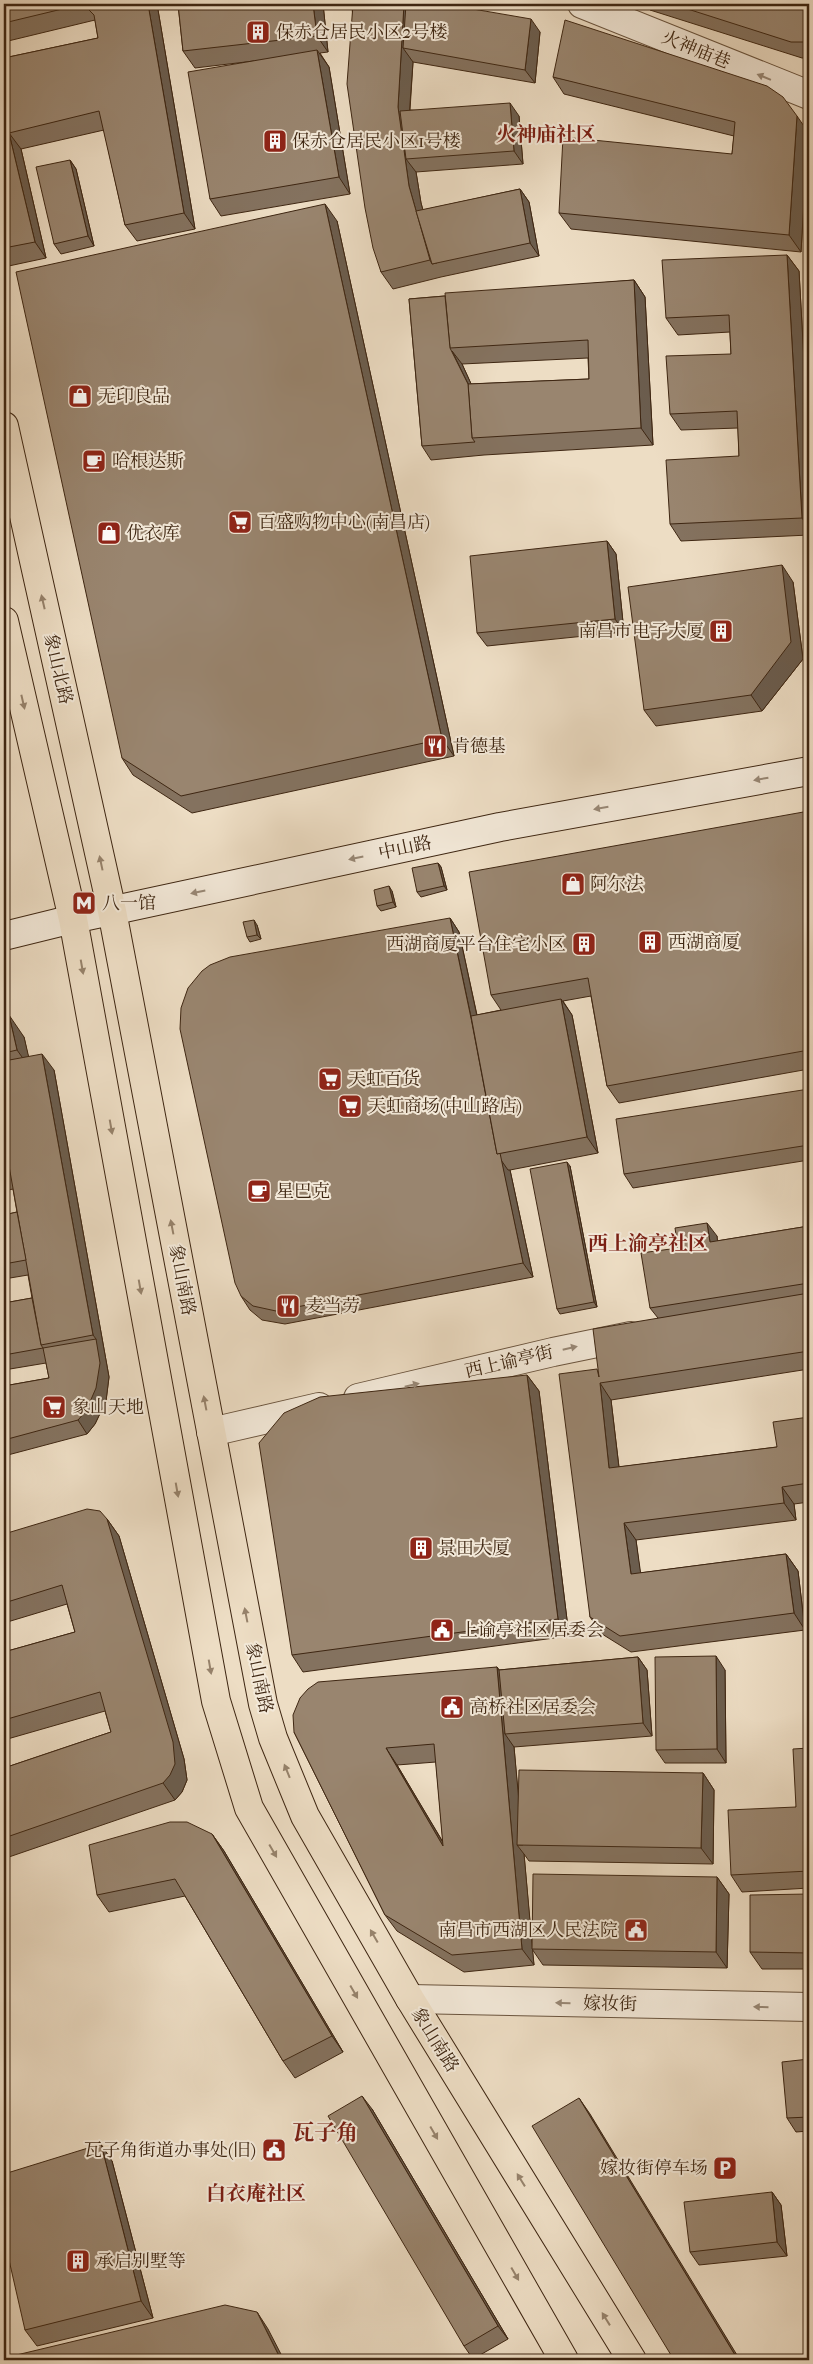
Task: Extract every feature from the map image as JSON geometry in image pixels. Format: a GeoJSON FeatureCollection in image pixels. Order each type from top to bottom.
{"type":"FeatureCollection","features":[{"type":"Feature","properties":{"kind":"main road","name":"象山北路"},"geometry":{"type":"LineString","coordinates":[[4,426],[112,911]]}},
{"type":"Feature","properties":{"kind":"main road"},"geometry":{"type":"LineString","coordinates":[[4,620],[73,919],[216,1701],[249,1808],[564,2360]]}},
{"type":"Feature","properties":{"kind":"main road","name":"象山南路"},"geometry":{"type":"LineString","coordinates":[[112,911],[263,1704],[273,1738],[305,1816],[410,1999],[632,2360]]}},
{"type":"Feature","properties":{"kind":"street","name":"火神庙巷"},"geometry":{"type":"LineString","coordinates":[[582,4],[809,95]]}},
{"type":"Feature","properties":{"kind":"street","name":"中山路"},"geometry":{"type":"LineString","coordinates":[[4,936],[73,919],[500,827],[809,771]]}},
{"type":"Feature","properties":{"kind":"street","name":"西上谕亭街"},"geometry":{"type":"LineString","coordinates":[[211,1432],[563,1350],[658,1332]]}},
{"type":"Feature","properties":{"kind":"street","name":"嫁妆街"},"geometry":{"type":"LineString","coordinates":[[410,1999],[809,2007]]}},
{"type":"Feature","properties":{"kind":"building"},"geometry":{"type":"Polygon","coordinates":[[[4,4],[83,4],[4,23],[4,4]]]}},
{"type":"Feature","properties":{"kind":"building"},"geometry":{"type":"Polygon","coordinates":[[[83,4],[148,4],[184,213],[125,225],[99,111],[9,133],[35,242],[4,248],[4,58],[98,38],[94,15],[83,4]]]}},
{"type":"Feature","properties":{"kind":"building","name":"保赤仓居民小区2号楼"},"geometry":{"type":"Polygon","coordinates":[[[178,4],[313,4],[317,36],[183,51],[178,4]]]}},
{"type":"Feature","properties":{"kind":"building"},"geometry":{"type":"Polygon","coordinates":[[[353,4],[404,4],[398,107],[409,186],[430,260],[381,272],[373,248],[365,208],[347,84],[353,4]]]}},
{"type":"Feature","properties":{"kind":"building"},"geometry":{"type":"Polygon","coordinates":[[[406,4],[444,4],[531,19],[525,70],[403,48],[406,4]]]}},
{"type":"Feature","properties":{"kind":"building"},"geometry":{"type":"Polygon","coordinates":[[[672,4],[809,4],[809,40],[805,42],[791,42],[672,4]]]}},
{"type":"Feature","properties":{"kind":"building"},"geometry":{"type":"Polygon","coordinates":[[[565,20],[767,86],[783,97],[797,116],[789,235],[559,213],[563,137],[732,154],[735,122],[553,77],[565,20]]]}},
{"type":"Feature","properties":{"kind":"building","name":"保赤仓居民小区1号楼"},"geometry":{"type":"Polygon","coordinates":[[[317,50],[339,177],[210,199],[188,72],[317,50]]]}},
{"type":"Feature","properties":{"kind":"building"},"geometry":{"type":"Polygon","coordinates":[[[510,103],[514,151],[406,159],[400,111],[510,103]]]}},
{"type":"Feature","properties":{"kind":"building"},"geometry":{"type":"Polygon","coordinates":[[[70,160],[88,236],[54,244],[36,167],[70,160]]]}},
{"type":"Feature","properties":{"kind":"building"},"geometry":{"type":"Polygon","coordinates":[[[520,189],[530,243],[432,264],[416,211],[520,189]]]}},
{"type":"Feature","properties":{"kind":"building","name":"百盛购物中心(南昌店)"},"geometry":{"type":"Polygon","coordinates":[[[325,204],[442,739],[181,796],[122,758],[16,272],[325,204]]]}},
{"type":"Feature","properties":{"kind":"building"},"geometry":{"type":"Polygon","coordinates":[[[787,255],[802,518],[670,524],[666,460],[739,456],[737,411],[670,414],[666,356],[731,354],[729,315],[666,318],[662,260],[787,255]]]}},
{"type":"Feature","properties":{"kind":"building"},"geometry":{"type":"Polygon","coordinates":[[[634,280],[641,428],[472,438],[468,384],[589,379],[588,340],[450,348],[445,293],[634,280]]]}},
{"type":"Feature","properties":{"kind":"building"},"geometry":{"type":"Polygon","coordinates":[[[445,296],[450,348],[468,384],[472,438],[475,442],[422,446],[409,299],[445,296]]]}},
{"type":"Feature","properties":{"kind":"building"},"geometry":{"type":"Polygon","coordinates":[[[607,541],[615,619],[477,633],[470,556],[607,541]]]}},
{"type":"Feature","properties":{"kind":"building","name":"南昌市电子大厦"},"geometry":{"type":"Polygon","coordinates":[[[782,565],[791,642],[751,695],[644,710],[628,587],[782,565]]]}},
{"type":"Feature","properties":{"kind":"building","name":"西湖商厦"},"geometry":{"type":"Polygon","coordinates":[[[809,811],[809,1050],[607,1086],[588,978],[491,995],[469,872],[809,811]]]}},
{"type":"Feature","properties":{"kind":"building"},"geometry":{"type":"Polygon","coordinates":[[[438,863],[444,886],[417,892],[412,868],[438,863]]]}},
{"type":"Feature","properties":{"kind":"building"},"geometry":{"type":"Polygon","coordinates":[[[389,886],[393,902],[377,906],[374,890],[389,886]]]}},
{"type":"Feature","properties":{"kind":"building","name":"天虹商场(中山路店)"},"geometry":{"type":"Polygon","coordinates":[[[450,918],[497,1154],[500,1153],[523,1263],[276,1311],[253,1306],[241,1296],[235,1283],[180,1029],[181,1008],[188,988],[202,971],[210,965],[230,957],[450,918]]]}},
{"type":"Feature","properties":{"kind":"building"},"geometry":{"type":"Polygon","coordinates":[[[254,920],[257,935],[247,937],[243,922],[254,920]]]}},
{"type":"Feature","properties":{"kind":"building"},"geometry":{"type":"Polygon","coordinates":[[[561,999],[587,1137],[497,1154],[471,1016],[561,999]]]}},
{"type":"Feature","properties":{"kind":"building"},"geometry":{"type":"Polygon","coordinates":[[[9,1015],[17,1050],[4,1053],[4,1016],[9,1015]]]}},
{"type":"Feature","properties":{"kind":"building"},"geometry":{"type":"Polygon","coordinates":[[[42,1054],[93,1335],[41,1345],[4,1138],[4,1061],[42,1054]]]}},
{"type":"Feature","properties":{"kind":"building"},"geometry":{"type":"Polygon","coordinates":[[[809,1089],[809,1145],[624,1174],[616,1119],[809,1089]]]}},
{"type":"Feature","properties":{"kind":"building"},"geometry":{"type":"Polygon","coordinates":[[[4,1138],[10,1175],[4,1176],[4,1138]]]}},
{"type":"Feature","properties":{"kind":"building"},"geometry":{"type":"Polygon","coordinates":[[[567,1162],[594,1302],[557,1309],[530,1169],[567,1162]]]}},
{"type":"Feature","properties":{"kind":"building"},"geometry":{"type":"Polygon","coordinates":[[[17,1212],[26,1260],[4,1264],[4,1215],[17,1212]]]}},
{"type":"Feature","properties":{"kind":"building"},"geometry":{"type":"Polygon","coordinates":[[[707,1223],[710,1242],[809,1226],[809,1283],[650,1308],[641,1253],[678,1248],[675,1228],[707,1223]]]}},
{"type":"Feature","properties":{"kind":"building"},"geometry":{"type":"Polygon","coordinates":[[[809,1293],[809,1351],[600,1383],[609,1468],[777,1447],[773,1422],[809,1417],[809,1483],[782,1487],[784,1503],[624,1523],[631,1574],[786,1554],[794,1613],[620,1636],[590,1617],[559,1374],[597,1369],[599,1377],[593,1329],[809,1293]]]}},
{"type":"Feature","properties":{"kind":"building"},"geometry":{"type":"Polygon","coordinates":[[[32,1298],[43,1348],[4,1355],[4,1303],[32,1298]]]}},
{"type":"Feature","properties":{"kind":"building","name":"象山天地"},"geometry":{"type":"Polygon","coordinates":[[[96,1339],[100,1363],[96,1388],[86,1411],[78,1420],[4,1440],[4,1386],[49,1378],[43,1348],[96,1339]]]}},
{"type":"Feature","properties":{"kind":"building","name":"景田大厦"},"geometry":{"type":"Polygon","coordinates":[[[527,1375],[558,1619],[292,1655],[259,1443],[284,1413],[320,1397],[527,1375]]]}},
{"type":"Feature","properties":{"kind":"building"},"geometry":{"type":"Polygon","coordinates":[[[87,1509],[100,1511],[107,1519],[173,1742],[175,1764],[170,1775],[163,1783],[4,1838],[4,1768],[111,1732],[100,1692],[4,1720],[4,1652],[75,1632],[62,1585],[4,1603],[4,1534],[87,1509]]]}},
{"type":"Feature","properties":{"kind":"building"},"geometry":{"type":"Polygon","coordinates":[[[716,1656],[717,1749],[656,1750],[655,1657],[716,1656]]]}},
{"type":"Feature","properties":{"kind":"building"},"geometry":{"type":"Polygon","coordinates":[[[638,1657],[643,1723],[505,1734],[499,1670],[638,1657]]]}},
{"type":"Feature","properties":{"kind":"building"},"geometry":{"type":"Polygon","coordinates":[[[497,1667],[522,1949],[452,1955],[385,1915],[294,1732],[293,1715],[300,1698],[318,1682],[497,1667]],[[434,1744],[386,1748],[443,1846],[434,1744]]]}},
{"type":"Feature","properties":{"kind":"building"},"geometry":{"type":"Polygon","coordinates":[[[809,1748],[809,1871],[731,1875],[728,1810],[796,1807],[793,1749],[809,1748]]]}},
{"type":"Feature","properties":{"kind":"building"},"geometry":{"type":"Polygon","coordinates":[[[519,1770],[703,1773],[701,1848],[517,1845],[519,1770]]]}},
{"type":"Feature","properties":{"kind":"building"},"geometry":{"type":"Polygon","coordinates":[[[170,1822],[187,1822],[212,1834],[332,2036],[283,2061],[175,1879],[97,1895],[89,1845],[170,1822]]]}},
{"type":"Feature","properties":{"kind":"building","name":"南昌市西湖区人民法院"},"geometry":{"type":"Polygon","coordinates":[[[533,1874],[717,1877],[716,1952],[532,1949],[533,1874]]]}},
{"type":"Feature","properties":{"kind":"building"},"geometry":{"type":"Polygon","coordinates":[[[809,1894],[809,1953],[750,1952],[750,1895],[809,1894]]]}},
{"type":"Feature","properties":{"kind":"building"},"geometry":{"type":"Polygon","coordinates":[[[809,2059],[809,2117],[787,2118],[782,2062],[809,2059]]]}},
{"type":"Feature","properties":{"kind":"building"},"geometry":{"type":"Polygon","coordinates":[[[362,2096],[498,2326],[464,2346],[328,2116],[362,2096]]]}},
{"type":"Feature","properties":{"kind":"building"},"geometry":{"type":"Polygon","coordinates":[[[579,2098],[738,2360],[674,2360],[532,2126],[579,2098]]]}},
{"type":"Feature","properties":{"kind":"building","name":"承启别墅等"},"geometry":{"type":"Polygon","coordinates":[[[101,2144],[141,2301],[25,2330],[4,2238],[4,2174],[101,2144]]]}},
{"type":"Feature","properties":{"kind":"building"},"geometry":{"type":"Polygon","coordinates":[[[772,2192],[777,2242],[690,2252],[684,2202],[772,2192]]]}},
{"type":"Feature","properties":{"kind":"building"},"geometry":{"type":"Polygon","coordinates":[[[225,2305],[257,2312],[281,2360],[4,2360],[4,2358],[225,2305]]]}},
{"type":"Feature","properties":{"kind":"place","name":"保赤仓居民小区2号楼"},"geometry":{"type":"Point","coordinates":[258,32]}},
{"type":"Feature","properties":{"kind":"place","name":"保赤仓居民小区1号楼"},"geometry":{"type":"Point","coordinates":[275,141]}},
{"type":"Feature","properties":{"kind":"place","name":"无印良品"},"geometry":{"type":"Point","coordinates":[80,396]}},
{"type":"Feature","properties":{"kind":"place","name":"哈根达斯"},"geometry":{"type":"Point","coordinates":[94,461]}},
{"type":"Feature","properties":{"kind":"place","name":"百盛购物中心(南昌店)"},"geometry":{"type":"Point","coordinates":[240,522]}},
{"type":"Feature","properties":{"kind":"place","name":"优衣库"},"geometry":{"type":"Point","coordinates":[109,533]}},
{"type":"Feature","properties":{"kind":"place","name":"南昌市电子大厦"},"geometry":{"type":"Point","coordinates":[721,631]}},
{"type":"Feature","properties":{"kind":"place","name":"肯德基"},"geometry":{"type":"Point","coordinates":[435,746]}},
{"type":"Feature","properties":{"kind":"place","name":"阿尔法"},"geometry":{"type":"Point","coordinates":[573,884]}},
{"type":"Feature","properties":{"kind":"place","name":"八一馆"},"geometry":{"type":"Point","coordinates":[84,903]}},
{"type":"Feature","properties":{"kind":"place","name":"西湖商厦"},"geometry":{"type":"Point","coordinates":[650,942]}},
{"type":"Feature","properties":{"kind":"place","name":"西湖商厦平台住宅小区"},"geometry":{"type":"Point","coordinates":[584,944]}},
{"type":"Feature","properties":{"kind":"place","name":"天虹百货"},"geometry":{"type":"Point","coordinates":[330,1079]}},
{"type":"Feature","properties":{"kind":"place","name":"天虹商场(中山路店)"},"geometry":{"type":"Point","coordinates":[350,1106]}},
{"type":"Feature","properties":{"kind":"place","name":"星巴克"},"geometry":{"type":"Point","coordinates":[259,1191]}},
{"type":"Feature","properties":{"kind":"place","name":"麦当劳"},"geometry":{"type":"Point","coordinates":[288,1306]}},
{"type":"Feature","properties":{"kind":"place","name":"象山天地"},"geometry":{"type":"Point","coordinates":[54,1407]}},
{"type":"Feature","properties":{"kind":"place","name":"景田大厦"},"geometry":{"type":"Point","coordinates":[421,1548]}},
{"type":"Feature","properties":{"kind":"place","name":"上谕亭社区居委会"},"geometry":{"type":"Point","coordinates":[442,1630]}},
{"type":"Feature","properties":{"kind":"place","name":"高桥社区居委会"},"geometry":{"type":"Point","coordinates":[452,1707]}},
{"type":"Feature","properties":{"kind":"place","name":"南昌市西湖区人民法院"},"geometry":{"type":"Point","coordinates":[636,1930]}},
{"type":"Feature","properties":{"kind":"place","name":"瓦子角街道办事处(旧)"},"geometry":{"type":"Point","coordinates":[274,2150]}},
{"type":"Feature","properties":{"kind":"place","name":"嫁妆街停车场"},"geometry":{"type":"Point","coordinates":[725,2168]}},
{"type":"Feature","properties":{"kind":"place","name":"承启别墅等"},"geometry":{"type":"Point","coordinates":[78,2261]}},
{"type":"Feature","properties":{"kind":"district","name":"火神庙社区"},"geometry":{"type":"Point","coordinates":[546,134]}},
{"type":"Feature","properties":{"kind":"district","name":"西上渝亭社区"},"geometry":{"type":"Point","coordinates":[648,1243]}},
{"type":"Feature","properties":{"kind":"district","name":"瓦子角"},"geometry":{"type":"Point","coordinates":[325,2133]}},
{"type":"Feature","properties":{"kind":"district","name":"白衣庵社区"},"geometry":{"type":"Point","coordinates":[256,2193]}}]}
